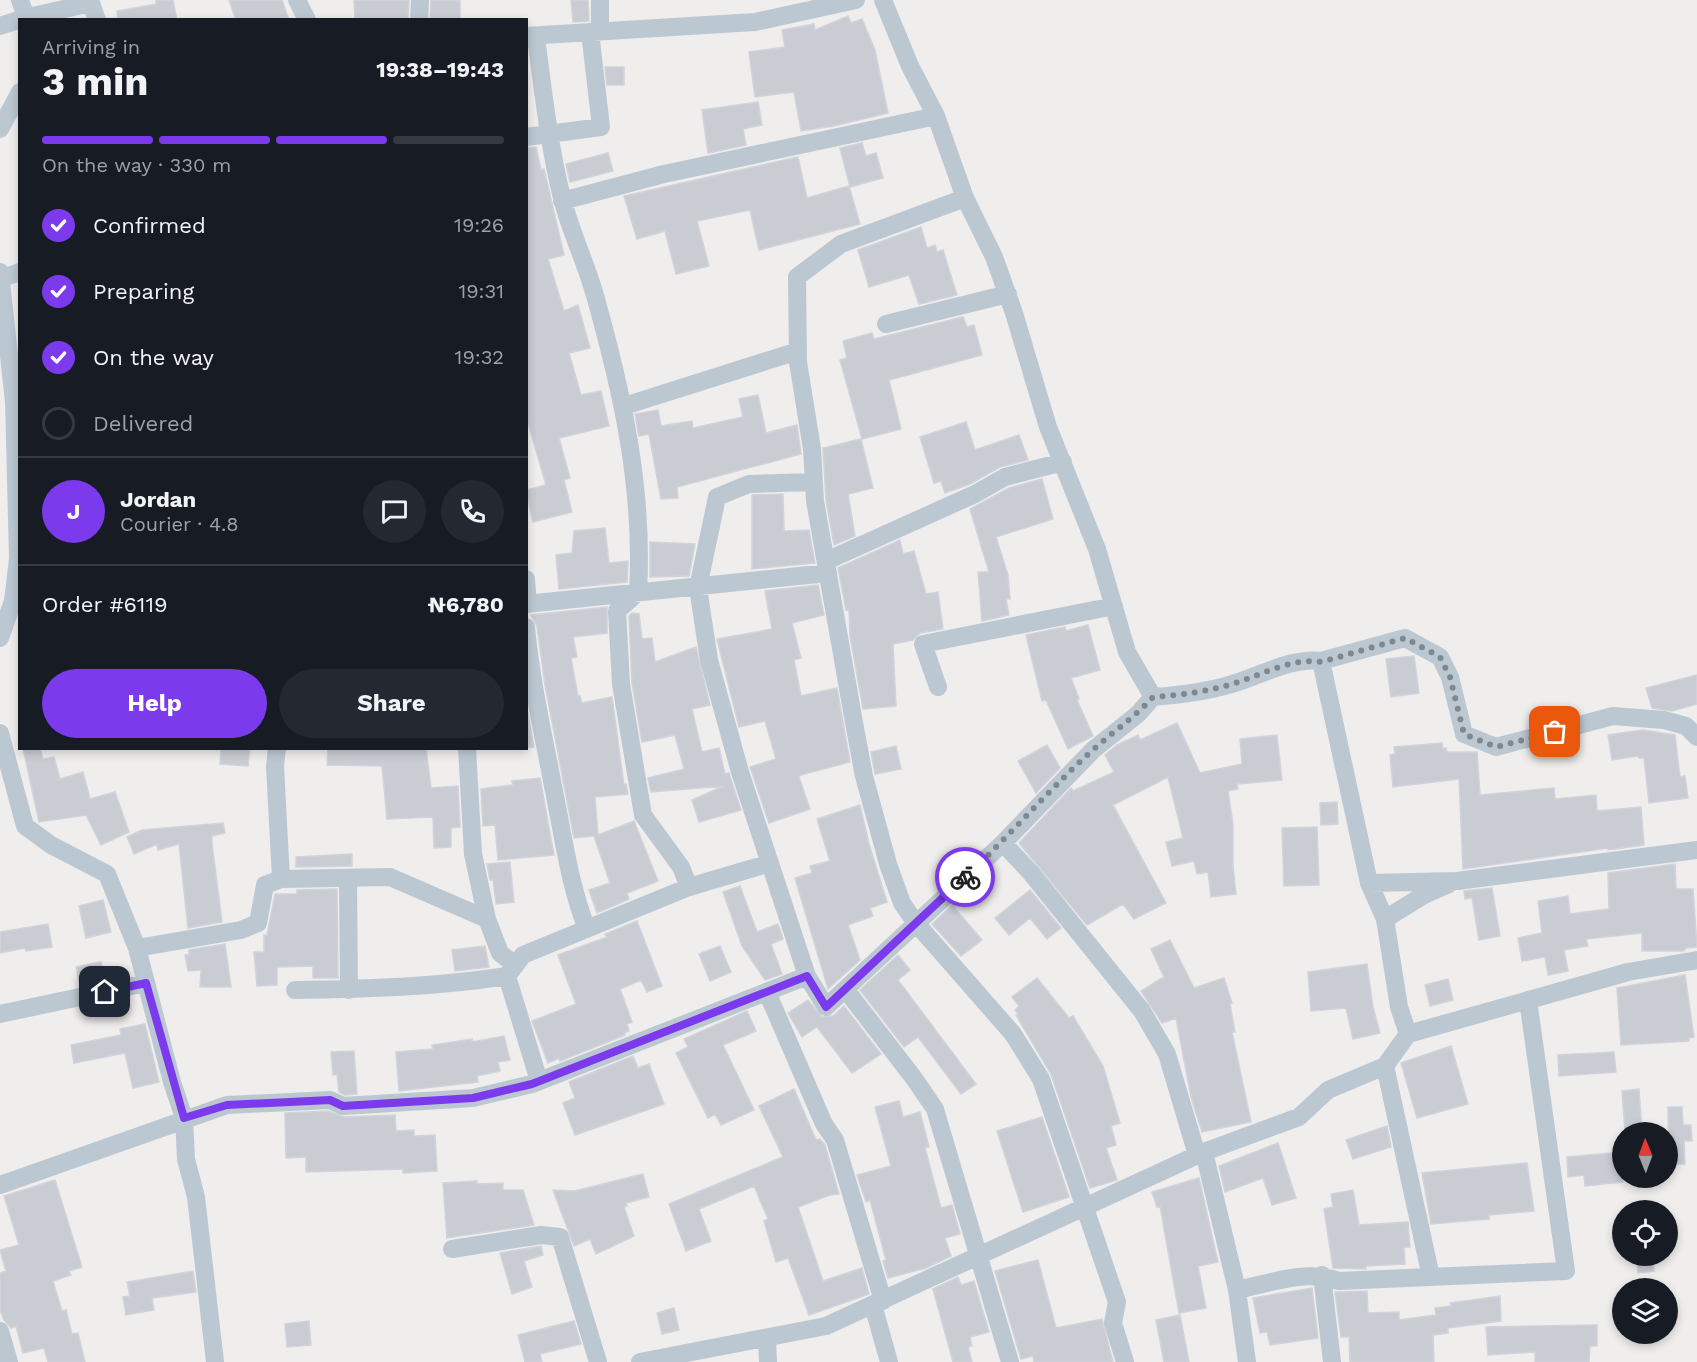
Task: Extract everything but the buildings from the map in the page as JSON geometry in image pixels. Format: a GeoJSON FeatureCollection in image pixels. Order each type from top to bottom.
{"type":"FeatureCollection","features":[{"type":"Feature","properties":{"kind":"street"},"geometry":{"type":"LineString","coordinates":[[297,0],[306,18]]}},
{"type":"Feature","properties":{"kind":"street"},"geometry":{"type":"LineString","coordinates":[[419,18],[420,0]]}},
{"type":"Feature","properties":{"kind":"street"},"geometry":{"type":"LineString","coordinates":[[528,138],[601,127],[595,32],[600,0]]}},
{"type":"Feature","properties":{"kind":"street"},"geometry":{"type":"LineString","coordinates":[[689,887],[681,867],[643,815],[621,684],[617,611],[638,592],[639,516],[624,406],[594,291],[562,201],[531,37],[755,22],[856,0]]}},
{"type":"Feature","properties":{"kind":"street"},"geometry":{"type":"LineString","coordinates":[[884,0],[910,66],[936,116],[965,198],[994,257],[1008,294],[1048,427],[1097,549],[1127,652],[1153,697]]}},
{"type":"Feature","properties":{"kind":"street"},"geometry":{"type":"LineString","coordinates":[[0,26],[25,12],[91,3],[96,18]]}},
{"type":"Feature","properties":{"kind":"street"},"geometry":{"type":"LineString","coordinates":[[0,129],[18,96]]}},
{"type":"Feature","properties":{"kind":"street"},"geometry":{"type":"LineString","coordinates":[[562,201],[664,174],[936,116]]}},
{"type":"Feature","properties":{"kind":"street"},"geometry":{"type":"LineString","coordinates":[[965,198],[841,244],[797,276],[798,351],[812,449],[814,482],[864,776],[888,864],[902,903],[915,922],[1013,1034],[1041,1079],[1117,1302],[1113,1323],[1125,1362]]}},
{"type":"Feature","properties":{"kind":"street"},"geometry":{"type":"LineString","coordinates":[[0,636],[13,601],[18,558],[11,453],[14,402],[1,275],[18,272]]}},
{"type":"Feature","properties":{"kind":"street"},"geometry":{"type":"LineString","coordinates":[[886,324],[1008,294]]}},
{"type":"Feature","properties":{"kind":"street"},"geometry":{"type":"LineString","coordinates":[[624,406],[798,351]]}},
{"type":"Feature","properties":{"kind":"street"},"geometry":{"type":"LineString","coordinates":[[528,604],[698,588],[827,567],[1005,477],[1063,462]]}},
{"type":"Feature","properties":{"kind":"street"},"geometry":{"type":"LineString","coordinates":[[814,482],[749,484],[717,497],[698,588],[708,660],[740,772],[807,976],[826,1007],[915,922],[1003,843],[1093,750],[1138,714],[1153,697],[1183,695],[1229,685],[1307,659],[1321,662],[1405,638],[1440,657],[1450,677],[1464,734],[1496,747],[1613,716],[1664,720],[1686,726],[1697,737]]}},
{"type":"Feature","properties":{"kind":"street"},"geometry":{"type":"LineString","coordinates":[[938,687],[923,644],[1114,606]]}},
{"type":"Feature","properties":{"kind":"street"},"geometry":{"type":"LineString","coordinates":[[0,636],[18,630]]}},
{"type":"Feature","properties":{"kind":"street"},"geometry":{"type":"LineString","coordinates":[[528,650],[577,903],[587,929]]}},
{"type":"Feature","properties":{"kind":"street"},"geometry":{"type":"LineString","coordinates":[[1321,662],[1369,883],[1385,919],[1399,1007],[1408,1034]]}},
{"type":"Feature","properties":{"kind":"street"},"geometry":{"type":"LineString","coordinates":[[0,733],[4,772],[25,826],[51,845],[107,874],[137,948],[184,1118],[186,1159],[196,1197],[215,1362]]}},
{"type":"Feature","properties":{"kind":"street"},"geometry":{"type":"LineString","coordinates":[[277,750],[275,766],[281,879]]}},
{"type":"Feature","properties":{"kind":"street"},"geometry":{"type":"LineString","coordinates":[[467,750],[473,854],[487,920],[500,952],[511,970],[538,1082]]}},
{"type":"Feature","properties":{"kind":"street"},"geometry":{"type":"LineString","coordinates":[[1003,843],[1031,873],[1142,1011],[1167,1054],[1201,1154],[1237,1290],[1247,1362]]}},
{"type":"Feature","properties":{"kind":"street"},"geometry":{"type":"LineString","coordinates":[[1369,883],[1457,881],[1697,850]]}},
{"type":"Feature","properties":{"kind":"street"},"geometry":{"type":"LineString","coordinates":[[295,990],[349,990],[465,982],[511,970],[523,955],[689,887],[770,863]]}},
{"type":"Feature","properties":{"kind":"street"},"geometry":{"type":"LineString","coordinates":[[137,948],[241,930],[258,923],[265,885],[281,879],[390,877],[487,920]]}},
{"type":"Feature","properties":{"kind":"street"},"geometry":{"type":"LineString","coordinates":[[348,878],[349,990]]}},
{"type":"Feature","properties":{"kind":"street"},"geometry":{"type":"LineString","coordinates":[[1385,919],[1424,895],[1457,881]]}},
{"type":"Feature","properties":{"kind":"street"},"geometry":{"type":"LineString","coordinates":[[640,1362],[766,1340],[826,1326],[1201,1154],[1299,1117],[1328,1090],[1385,1066],[1408,1034],[1628,972],[1697,960]]}},
{"type":"Feature","properties":{"kind":"street"},"geometry":{"type":"LineString","coordinates":[[0,1185],[144,1135],[184,1118],[227,1105],[330,1100],[343,1106],[473,1098],[538,1082],[807,976]]}},
{"type":"Feature","properties":{"kind":"street"},"geometry":{"type":"LineString","coordinates":[[0,1014],[146,983]]}},
{"type":"Feature","properties":{"kind":"street"},"geometry":{"type":"LineString","coordinates":[[846,990],[914,1077],[935,1109],[1010,1362]]}},
{"type":"Feature","properties":{"kind":"street"},"geometry":{"type":"LineString","coordinates":[[767,992],[824,1124],[835,1140],[878,1303],[889,1362]]}},
{"type":"Feature","properties":{"kind":"street"},"geometry":{"type":"LineString","coordinates":[[1237,1290],[1289,1278],[1322,1275],[1339,1281],[1566,1272],[1528,1000]]}},
{"type":"Feature","properties":{"kind":"street"},"geometry":{"type":"LineString","coordinates":[[1385,1066],[1431,1277]]}},
{"type":"Feature","properties":{"kind":"street"},"geometry":{"type":"LineString","coordinates":[[452,1250],[541,1235],[560,1237],[598,1362]]}},
{"type":"Feature","properties":{"kind":"street"},"geometry":{"type":"LineString","coordinates":[[1322,1275],[1332,1362]]}},
{"type":"Feature","properties":{"kind":"street"},"geometry":{"type":"LineString","coordinates":[[0,1330],[9,1362]]}},
{"type":"Feature","properties":{"kind":"street"},"geometry":{"type":"LineString","coordinates":[[766,1340],[768,1362]]}},
{"type":"Feature","properties":{"kind":"way so far"},"geometry":{"type":"LineString","coordinates":[[965,877],[1003,843],[1093,750],[1138,714],[1153,697],[1183,695],[1229,685],[1307,659],[1321,662],[1405,638],[1440,657],[1450,677],[1464,734],[1496,747],[1555,732]]}},
{"type":"Feature","properties":{"kind":"route"},"geometry":{"type":"LineString","coordinates":[[105,992],[146,983],[184,1118],[227,1105],[330,1100],[343,1106],[473,1098],[532,1084],[807,976],[826,1007],[965,877]]}}]}
